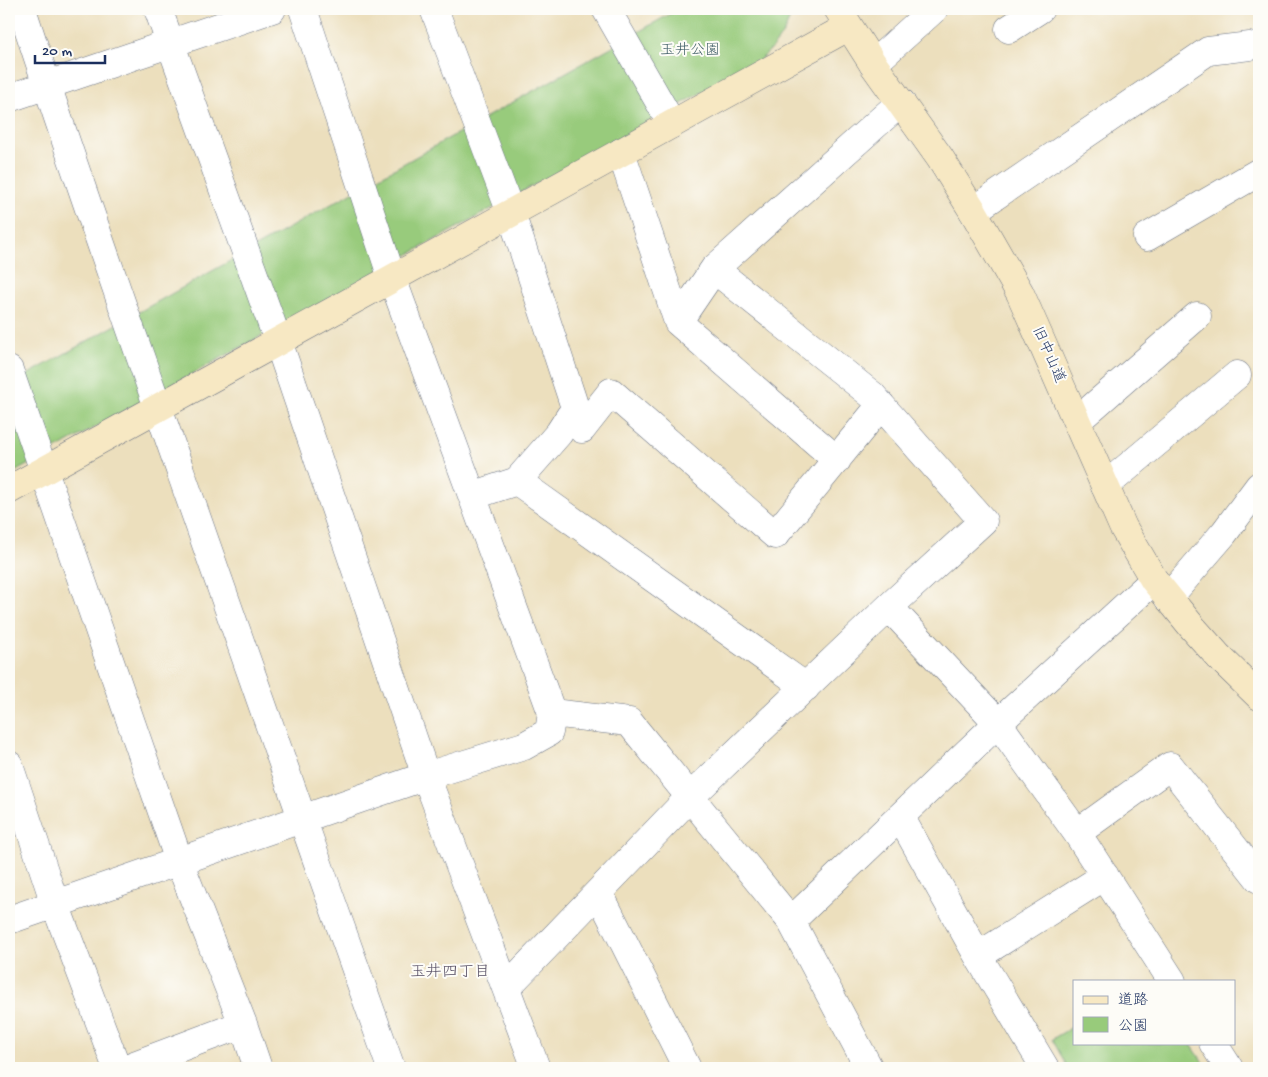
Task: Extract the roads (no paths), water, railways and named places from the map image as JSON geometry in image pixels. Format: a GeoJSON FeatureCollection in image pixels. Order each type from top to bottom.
{"type":"FeatureCollection","features":[{"type":"Feature","properties":{"kind":"street"},"geometry":{"type":"LineString","coordinates":[[22,9],[158,408],[301,818],[391,1068]]}},
{"type":"Feature","properties":{"kind":"street"},"geometry":{"type":"LineString","coordinates":[[158,9],[278,341],[426,776],[536,1068]]}},
{"type":"Feature","properties":{"kind":"street"},"geometry":{"type":"LineString","coordinates":[[9,98],[272,9]]}},
{"type":"Feature","properties":{"kind":"street"},"geometry":{"type":"LineString","coordinates":[[9,920],[301,818],[426,776],[524,746],[549,732],[552,714],[392,278],[303,9]]}},
{"type":"Feature","properties":{"kind":"street"},"geometry":{"type":"LineString","coordinates":[[434,9],[511,213],[582,429]]}},
{"type":"Feature","properties":{"kind":"street"},"geometry":{"type":"LineString","coordinates":[[606,9],[672,124]]}},
{"type":"Feature","properties":{"kind":"street"},"geometry":{"type":"LineString","coordinates":[[872,64],[934,9]]}},
{"type":"Feature","properties":{"kind":"street"},"geometry":{"type":"LineString","coordinates":[[1009,29],[1040,9]]}},
{"type":"Feature","properties":{"kind":"street"},"geometry":{"type":"LineString","coordinates":[[9,490],[672,124],[843,18]]}},
{"type":"Feature","properties":{"kind":"street","name":"旧中山道"},"geometry":{"type":"LineString","coordinates":[[843,18],[872,64],[940,158],[1020,293],[1123,527],[1160,589],[1193,628],[1255,684]]}},
{"type":"Feature","properties":{"kind":"street"},"geometry":{"type":"LineString","coordinates":[[973,211],[1208,51],[1256,48]]}},
{"type":"Feature","properties":{"kind":"street"},"geometry":{"type":"LineString","coordinates":[[678,322],[714,270],[900,102]]}},
{"type":"Feature","properties":{"kind":"street"},"geometry":{"type":"LineString","coordinates":[[621,152],[678,322],[837,460]]}},
{"type":"Feature","properties":{"kind":"street"},"geometry":{"type":"LineString","coordinates":[[1148,237],[1259,172]]}},
{"type":"Feature","properties":{"kind":"street"},"geometry":{"type":"LineString","coordinates":[[506,988],[690,797],[983,521],[872,395],[714,270]]}},
{"type":"Feature","properties":{"kind":"street"},"geometry":{"type":"LineString","coordinates":[[1077,421],[1198,316]]}},
{"type":"Feature","properties":{"kind":"street"},"geometry":{"type":"LineString","coordinates":[[9,370],[179,861],[243,1024],[258,1068]]}},
{"type":"Feature","properties":{"kind":"street"},"geometry":{"type":"LineString","coordinates":[[1105,486],[1237,375]]}},
{"type":"Feature","properties":{"kind":"street"},"geometry":{"type":"LineString","coordinates":[[582,429],[611,392],[775,535],[881,405]]}},
{"type":"Feature","properties":{"kind":"street"},"geometry":{"type":"LineString","coordinates":[[472,496],[517,482],[559,434],[570,416],[582,429]]}},
{"type":"Feature","properties":{"kind":"street"},"geometry":{"type":"LineString","coordinates":[[517,482],[806,687]]}},
{"type":"Feature","properties":{"kind":"street"},"geometry":{"type":"LineString","coordinates":[[791,921],[901,818],[998,723],[1160,589],[1224,532],[1259,486]]}},
{"type":"Feature","properties":{"kind":"street"},"geometry":{"type":"LineString","coordinates":[[889,608],[998,723],[1077,833],[1171,980]]}},
{"type":"Feature","properties":{"kind":"street"},"geometry":{"type":"LineString","coordinates":[[552,714],[629,722],[791,921],[860,1065]]}},
{"type":"Feature","properties":{"kind":"street"},"geometry":{"type":"LineString","coordinates":[[9,765],[55,904],[117,1068]]}},
{"type":"Feature","properties":{"kind":"street"},"geometry":{"type":"LineString","coordinates":[[1077,833],[1170,766],[1259,879]]}},
{"type":"Feature","properties":{"kind":"street"},"geometry":{"type":"LineString","coordinates":[[901,818],[978,956],[1045,1068]]}},
{"type":"Feature","properties":{"kind":"street"},"geometry":{"type":"LineString","coordinates":[[978,956],[1105,876]]}},
{"type":"Feature","properties":{"kind":"street"},"geometry":{"type":"LineString","coordinates":[[599,893],[687,1068]]}},
{"type":"Feature","properties":{"kind":"street"},"geometry":{"type":"LineString","coordinates":[[126,1068],[243,1024]]}},
{"type":"Feature","properties":{"kind":"street"},"geometry":{"type":"LineString","coordinates":[[1214,1044],[1229,1068]]}},
{"type":"Feature","properties":{"kind":"district","name":"玉井四丁目"},"geometry":{"type":"Point","coordinates":[450,973]}},
{"type":"Feature","properties":{"kind":"park label","name":"玉井公園"},"geometry":{"type":"Point","coordinates":[690,51]}}]}
